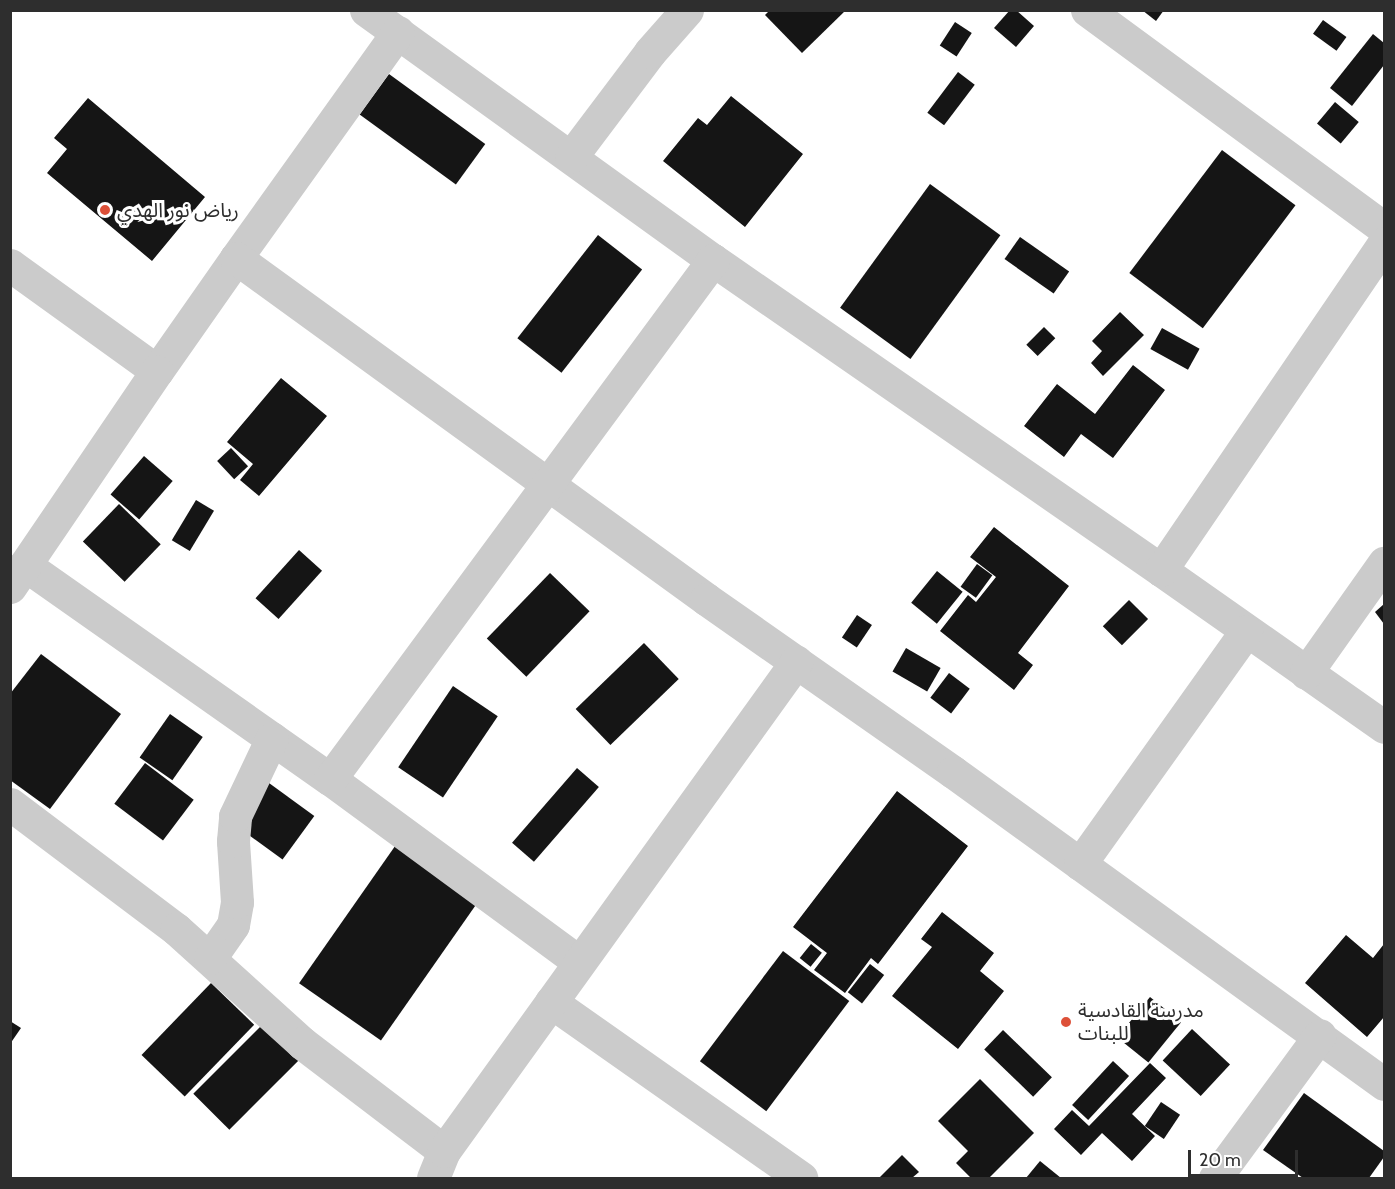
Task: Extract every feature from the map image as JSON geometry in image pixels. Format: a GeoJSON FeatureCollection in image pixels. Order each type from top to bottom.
{"type":"FeatureCollection","features":[{"type":"Feature","properties":{"kind":"street"},"geometry":{"type":"LineString","coordinates":[[366,10],[713,260],[1384,727]]}},
{"type":"Feature","properties":{"kind":"street"},"geometry":{"type":"LineString","coordinates":[[571,157],[650,52],[687,10]]}},
{"type":"Feature","properties":{"kind":"street"},"geometry":{"type":"LineString","coordinates":[[1087,10],[1384,228]]}},
{"type":"Feature","properties":{"kind":"street"},"geometry":{"type":"LineString","coordinates":[[398,32],[157,371],[18,576],[272,738],[579,962]]}},
{"type":"Feature","properties":{"kind":"street"},"geometry":{"type":"LineString","coordinates":[[1161,570],[1384,243]]}},
{"type":"Feature","properties":{"kind":"street"},"geometry":{"type":"LineString","coordinates":[[236,258],[796,662],[1320,1035],[1384,1084]]}},
{"type":"Feature","properties":{"kind":"street"},"geometry":{"type":"LineString","coordinates":[[330,779],[713,260]]}},
{"type":"Feature","properties":{"kind":"street"},"geometry":{"type":"LineString","coordinates":[[10,266],[157,371]]}},
{"type":"Feature","properties":{"kind":"street"},"geometry":{"type":"LineString","coordinates":[[1306,673],[1384,563]]}},
{"type":"Feature","properties":{"kind":"street"},"geometry":{"type":"LineString","coordinates":[[1080,864],[1246,631]]}},
{"type":"Feature","properties":{"kind":"street"},"geometry":{"type":"LineString","coordinates":[[10,804],[177,929],[439,1165],[579,962],[796,662]]}},
{"type":"Feature","properties":{"kind":"street"},"geometry":{"type":"LineString","coordinates":[[210,958],[233,925],[237,902],[233,841],[235,816],[272,738]]}},
{"type":"Feature","properties":{"kind":"street"},"geometry":{"type":"LineString","coordinates":[[551,1002],[801,1179]]}},
{"type":"Feature","properties":{"kind":"street"},"geometry":{"type":"LineString","coordinates":[[1215,1179],[1320,1035]]}},
{"type":"Feature","properties":{"kind":"building"},"geometry":{"type":"Polygon","coordinates":[[[770,10],[846,10],[802,53],[765,15],[770,10]]]}},
{"type":"Feature","properties":{"kind":"building"},"geometry":{"type":"Polygon","coordinates":[[[1010,10],[1016,10],[1034,26],[1016,47],[994,28],[1010,10]]]}},
{"type":"Feature","properties":{"kind":"building"},"geometry":{"type":"Polygon","coordinates":[[[1142,10],[1164,10],[1156,21],[1142,10]]]}},
{"type":"Feature","properties":{"kind":"building"},"geometry":{"type":"Polygon","coordinates":[[[1323,20],[1346,37],[1336,51],[1313,34],[1323,20]]]}},
{"type":"Feature","properties":{"kind":"building"},"geometry":{"type":"Polygon","coordinates":[[[955,22],[972,33],[957,56],[940,45],[955,22]]]}},
{"type":"Feature","properties":{"kind":"building"},"geometry":{"type":"Polygon","coordinates":[[[1373,34],[1384,43],[1384,65],[1352,106],[1330,88],[1373,34]]]}},
{"type":"Feature","properties":{"kind":"building"},"geometry":{"type":"Polygon","coordinates":[[[958,72],[975,85],[944,125],[927,113],[958,72]]]}},
{"type":"Feature","properties":{"kind":"building"},"geometry":{"type":"Polygon","coordinates":[[[389,74],[485,144],[456,184],[360,114],[389,74]]]}},
{"type":"Feature","properties":{"kind":"building"},"geometry":{"type":"Polygon","coordinates":[[[731,96],[803,154],[745,227],[663,161],[698,118],[707,125],[731,96]]]}},
{"type":"Feature","properties":{"kind":"building"},"geometry":{"type":"Polygon","coordinates":[[[88,98],[205,197],[152,261],[47,173],[67,149],[54,138],[88,98]]]}},
{"type":"Feature","properties":{"kind":"building"},"geometry":{"type":"Polygon","coordinates":[[[1335,102],[1359,122],[1341,143],[1317,123],[1335,102]]]}},
{"type":"Feature","properties":{"kind":"building"},"geometry":{"type":"Polygon","coordinates":[[[1222,150],[1295,205],[1203,328],[1129,273],[1222,150]]]}},
{"type":"Feature","properties":{"kind":"building"},"geometry":{"type":"Polygon","coordinates":[[[930,184],[1000,235],[910,359],[840,308],[930,184]]]}},
{"type":"Feature","properties":{"kind":"building"},"geometry":{"type":"Polygon","coordinates":[[[598,235],[642,269],[561,373],[517,338],[598,235]]]}},
{"type":"Feature","properties":{"kind":"building"},"geometry":{"type":"Polygon","coordinates":[[[1020,237],[1069,271],[1054,294],[1005,259],[1020,237]]]}},
{"type":"Feature","properties":{"kind":"building"},"geometry":{"type":"Polygon","coordinates":[[[1120,312],[1144,335],[1103,376],[1091,363],[1102,351],[1092,341],[1120,312]]]}},
{"type":"Feature","properties":{"kind":"building"},"geometry":{"type":"Polygon","coordinates":[[[1044,327],[1055,338],[1038,356],[1026,345],[1044,327]]]}},
{"type":"Feature","properties":{"kind":"building"},"geometry":{"type":"Polygon","coordinates":[[[1162,328],[1200,349],[1188,370],[1150,349],[1162,328]]]}},
{"type":"Feature","properties":{"kind":"building"},"geometry":{"type":"Polygon","coordinates":[[[1133,365],[1165,390],[1113,458],[1081,434],[1064,457],[1024,426],[1057,384],[1095,414],[1133,365]]]}},
{"type":"Feature","properties":{"kind":"building"},"geometry":{"type":"Polygon","coordinates":[[[281,378],[327,416],[259,496],[240,480],[253,464],[227,442],[281,378]]]}},
{"type":"Feature","properties":{"kind":"building"},"geometry":{"type":"Polygon","coordinates":[[[231,448],[248,466],[234,479],[217,461],[231,448]]]}},
{"type":"Feature","properties":{"kind":"building"},"geometry":{"type":"Polygon","coordinates":[[[144,456],[173,481],[139,519],[111,494],[144,456]]]}},
{"type":"Feature","properties":{"kind":"building"},"geometry":{"type":"Polygon","coordinates":[[[196,500],[214,511],[190,551],[172,540],[196,500]]]}},
{"type":"Feature","properties":{"kind":"building"},"geometry":{"type":"Polygon","coordinates":[[[119,504],[161,544],[125,582],[83,541],[119,504]]]}},
{"type":"Feature","properties":{"kind":"building"},"geometry":{"type":"Polygon","coordinates":[[[994,527],[1069,586],[1018,653],[1033,665],[1014,690],[940,631],[968,595],[976,602],[996,577],[970,557],[994,527]]]}},
{"type":"Feature","properties":{"kind":"building"},"geometry":{"type":"Polygon","coordinates":[[[299,550],[322,571],[279,619],[256,598],[299,550]]]}},
{"type":"Feature","properties":{"kind":"building"},"geometry":{"type":"Polygon","coordinates":[[[977,564],[992,575],[976,598],[961,587],[977,564]]]}},
{"type":"Feature","properties":{"kind":"building"},"geometry":{"type":"Polygon","coordinates":[[[937,571],[963,592],[937,624],[911,603],[937,571]]]}},
{"type":"Feature","properties":{"kind":"building"},"geometry":{"type":"Polygon","coordinates":[[[550,573],[590,611],[526,677],[487,638],[550,573]]]}},
{"type":"Feature","properties":{"kind":"building"},"geometry":{"type":"Polygon","coordinates":[[[1129,600],[1148,619],[1122,645],[1103,626],[1129,600]]]}},
{"type":"Feature","properties":{"kind":"building"},"geometry":{"type":"Polygon","coordinates":[[[1384,604],[1384,624],[1375,612],[1384,604]]]}},
{"type":"Feature","properties":{"kind":"building"},"geometry":{"type":"Polygon","coordinates":[[[857,615],[872,625],[857,647],[842,637],[857,615]]]}},
{"type":"Feature","properties":{"kind":"building"},"geometry":{"type":"Polygon","coordinates":[[[644,643],[679,679],[610,745],[576,709],[644,643]]]}},
{"type":"Feature","properties":{"kind":"building"},"geometry":{"type":"Polygon","coordinates":[[[906,648],[941,668],[927,691],[892,671],[906,648]]]}},
{"type":"Feature","properties":{"kind":"building"},"geometry":{"type":"Polygon","coordinates":[[[41,654],[121,714],[50,809],[10,780],[10,694],[41,654]]]}},
{"type":"Feature","properties":{"kind":"building"},"geometry":{"type":"Polygon","coordinates":[[[949,673],[970,689],[951,713],[930,698],[949,673]]]}},
{"type":"Feature","properties":{"kind":"building"},"geometry":{"type":"Polygon","coordinates":[[[453,686],[498,716],[443,797],[398,767],[453,686]]]}},
{"type":"Feature","properties":{"kind":"building"},"geometry":{"type":"Polygon","coordinates":[[[170,714],[203,737],[172,780],[140,757],[170,714]]]}},
{"type":"Feature","properties":{"kind":"building"},"geometry":{"type":"Polygon","coordinates":[[[145,763],[194,800],[163,840],[114,804],[145,763]]]}},
{"type":"Feature","properties":{"kind":"building"},"geometry":{"type":"Polygon","coordinates":[[[577,768],[599,787],[534,862],[512,843],[577,768]]]}},
{"type":"Feature","properties":{"kind":"building"},"geometry":{"type":"Polygon","coordinates":[[[269,783],[314,816],[283,860],[237,827],[269,783]]]}},
{"type":"Feature","properties":{"kind":"building"},"geometry":{"type":"Polygon","coordinates":[[[897,791],[968,846],[878,964],[871,958],[845,993],[814,970],[827,953],[793,927],[897,791]]]}},
{"type":"Feature","properties":{"kind":"building"},"geometry":{"type":"Polygon","coordinates":[[[400,839],[482,896],[381,1041],[299,983],[400,839]]]}},
{"type":"Feature","properties":{"kind":"building"},"geometry":{"type":"Polygon","coordinates":[[[942,912],[994,953],[980,971],[1004,991],[958,1049],[892,996],[932,947],[921,939],[942,912]]]}},
{"type":"Feature","properties":{"kind":"building"},"geometry":{"type":"Polygon","coordinates":[[[1346,935],[1373,958],[1384,944],[1384,1017],[1367,1037],[1305,983],[1346,935]]]}},
{"type":"Feature","properties":{"kind":"building"},"geometry":{"type":"Polygon","coordinates":[[[811,944],[822,953],[811,967],[800,958],[811,944]]]}},
{"type":"Feature","properties":{"kind":"building"},"geometry":{"type":"Polygon","coordinates":[[[783,951],[849,1001],[766,1111],[700,1061],[783,951]]]}},
{"type":"Feature","properties":{"kind":"building"},"geometry":{"type":"Polygon","coordinates":[[[870,964],[884,975],[862,1003],[848,992],[870,964]]]}},
{"type":"Feature","properties":{"kind":"building"},"geometry":{"type":"Polygon","coordinates":[[[211,983],[254,1025],[185,1097],[142,1055],[211,983]]]}},
{"type":"Feature","properties":{"kind":"building"},"geometry":{"type":"Polygon","coordinates":[[[1150,997],[1181,1022],[1148,1063],[1117,1037],[1150,997]]]}},
{"type":"Feature","properties":{"kind":"building"},"geometry":{"type":"Polygon","coordinates":[[[10,1021],[21,1028],[10,1044],[10,1021]]]}},
{"type":"Feature","properties":{"kind":"building"},"geometry":{"type":"Polygon","coordinates":[[[264,1023],[300,1059],[229,1130],[193,1094],[264,1023]]]}},
{"type":"Feature","properties":{"kind":"building"},"geometry":{"type":"Polygon","coordinates":[[[1192,1029],[1230,1064],[1201,1096],[1163,1060],[1192,1029]]]}},
{"type":"Feature","properties":{"kind":"building"},"geometry":{"type":"Polygon","coordinates":[[[1003,1030],[1052,1077],[1033,1097],[984,1049],[1003,1030]]]}},
{"type":"Feature","properties":{"kind":"building"},"geometry":{"type":"Polygon","coordinates":[[[1113,1061],[1129,1076],[1088,1120],[1072,1105],[1113,1061]]]}},
{"type":"Feature","properties":{"kind":"building"},"geometry":{"type":"Polygon","coordinates":[[[1150,1063],[1166,1078],[1132,1114],[1155,1136],[1132,1161],[1102,1133],[1081,1155],[1054,1129],[1072,1110],[1089,1126],[1150,1063]]]}},
{"type":"Feature","properties":{"kind":"building"},"geometry":{"type":"Polygon","coordinates":[[[980,1079],[1034,1133],[989,1178],[971,1178],[956,1163],[968,1151],[938,1121],[980,1079]]]}},
{"type":"Feature","properties":{"kind":"building"},"geometry":{"type":"Polygon","coordinates":[[[1304,1093],[1384,1151],[1384,1157],[1369,1178],[1303,1178],[1263,1150],[1304,1093]]]}},
{"type":"Feature","properties":{"kind":"building"},"geometry":{"type":"Polygon","coordinates":[[[1161,1102],[1180,1115],[1164,1139],[1145,1126],[1161,1102]]]}},
{"type":"Feature","properties":{"kind":"building"},"geometry":{"type":"Polygon","coordinates":[[[902,1155],[919,1172],[912,1178],[879,1178],[902,1155]]]}},
{"type":"Feature","properties":{"kind":"building"},"geometry":{"type":"Polygon","coordinates":[[[1040,1161],[1061,1178],[1026,1178],[1040,1161]]]}},
{"type":"Feature","properties":{"kind":"place","name":"رياض نور الهدي"},"geometry":{"type":"Point","coordinates":[105,210]}},
{"type":"Feature","properties":{"kind":"place","name":"مدرسة القادسية للبنات"},"geometry":{"type":"Point","coordinates":[1066,1022]}}]}
